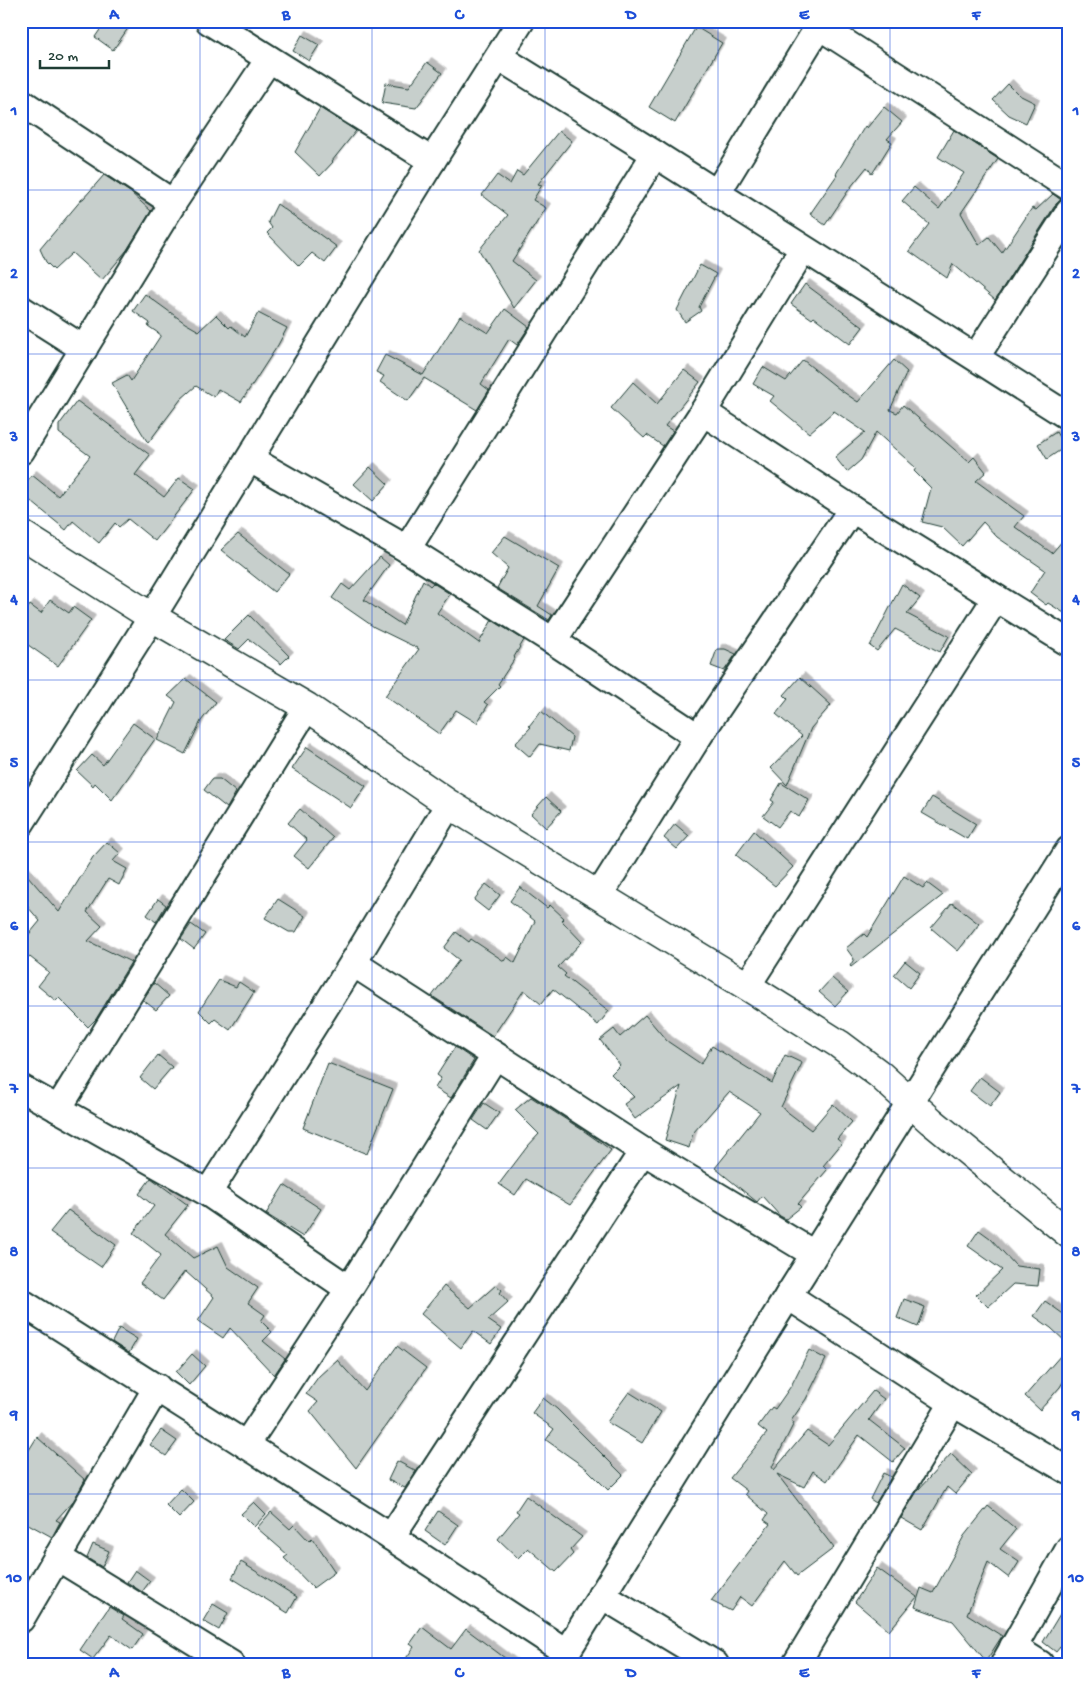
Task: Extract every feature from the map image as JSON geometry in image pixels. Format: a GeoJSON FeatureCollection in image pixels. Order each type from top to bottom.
{"type":"FeatureCollection","features":[{"type":"Feature","properties":{"kind":"street"},"geometry":{"type":"LineString","coordinates":[[209,21],[432,162]]}},
{"type":"Feature","properties":{"kind":"street"},"geometry":{"type":"LineString","coordinates":[[21,823],[152,618],[432,162],[522,21]]}},
{"type":"Feature","properties":{"kind":"street"},"geometry":{"type":"LineString","coordinates":[[717,193],[821,24],[1069,187]]}},
{"type":"Feature","properties":{"kind":"street"},"geometry":{"type":"LineString","coordinates":[[499,57],[1069,417]]}},
{"type":"Feature","properties":{"kind":"street"},"geometry":{"type":"LineString","coordinates":[[21,451],[173,203],[269,59]]}},
{"type":"Feature","properties":{"kind":"street"},"geometry":{"type":"LineString","coordinates":[[21,102],[173,203]]}},
{"type":"Feature","properties":{"kind":"street"},"geometry":{"type":"LineString","coordinates":[[407,549],[655,154]]}},
{"type":"Feature","properties":{"kind":"street"},"geometry":{"type":"LineString","coordinates":[[976,357],[1069,212]]}},
{"type":"Feature","properties":{"kind":"street"},"geometry":{"type":"LineString","coordinates":[[553,641],[704,412],[803,249]]}},
{"type":"Feature","properties":{"kind":"street"},"geometry":{"type":"LineString","coordinates":[[21,309],[84,349]]}},
{"type":"Feature","properties":{"kind":"street"},"geometry":{"type":"LineString","coordinates":[[704,412],[852,509],[1069,643]]}},
{"type":"Feature","properties":{"kind":"street"},"geometry":{"type":"LineString","coordinates":[[250,459],[407,549],[553,641],[698,737]]}},
{"type":"Feature","properties":{"kind":"street"},"geometry":{"type":"LineString","coordinates":[[599,895],[698,737],[852,509]]}},
{"type":"Feature","properties":{"kind":"street"},"geometry":{"type":"LineString","coordinates":[[21,534],[152,618],[307,707],[448,804],[839,1044],[879,1074],[910,1102],[1066,1227]]}},
{"type":"Feature","properties":{"kind":"street"},"geometry":{"type":"LineString","coordinates":[[747,986],[996,598]]}},
{"type":"Feature","properties":{"kind":"street"},"geometry":{"type":"LineString","coordinates":[[58,1109],[307,707]]}},
{"type":"Feature","properties":{"kind":"street"},"geometry":{"type":"LineString","coordinates":[[208,1193],[353,963],[448,804]]}},
{"type":"Feature","properties":{"kind":"street"},"geometry":{"type":"LineString","coordinates":[[21,1302],[391,1537],[563,1658],[814,1254],[1069,850]]}},
{"type":"Feature","properties":{"kind":"street"},"geometry":{"type":"LineString","coordinates":[[353,963],[643,1152],[814,1254]]}},
{"type":"Feature","properties":{"kind":"street"},"geometry":{"type":"LineString","coordinates":[[246,1445],[348,1290],[495,1056]]}},
{"type":"Feature","properties":{"kind":"street"},"geometry":{"type":"LineString","coordinates":[[21,1088],[208,1193],[348,1290]]}},
{"type":"Feature","properties":{"kind":"street"},"geometry":{"type":"LineString","coordinates":[[391,1537],[643,1152]]}},
{"type":"Feature","properties":{"kind":"street"},"geometry":{"type":"LineString","coordinates":[[788,1296],[954,1403],[1069,1471]]}},
{"type":"Feature","properties":{"kind":"street"},"geometry":{"type":"LineString","coordinates":[[21,1619],[157,1387]]}},
{"type":"Feature","properties":{"kind":"street"},"geometry":{"type":"LineString","coordinates":[[796,1664],[954,1403]]}},
{"type":"Feature","properties":{"kind":"street"},"geometry":{"type":"LineString","coordinates":[[1040,1664],[1008,1655],[1069,1549]]}},
{"type":"Feature","properties":{"kind":"street"},"geometry":{"type":"LineString","coordinates":[[57,1557],[231,1664]]}},
{"type":"Feature","properties":{"kind":"street"},"geometry":{"type":"LineString","coordinates":[[601,1595],[715,1664]]}},
{"type":"Feature","properties":{"kind":"building"},"geometry":{"type":"Polygon","coordinates":[[[106,21],[133,21],[113,50],[95,37],[106,21]]]}},
{"type":"Feature","properties":{"kind":"building"},"geometry":{"type":"Polygon","coordinates":[[[696,27],[722,43],[675,123],[649,107],[696,27]]]}},
{"type":"Feature","properties":{"kind":"building"},"geometry":{"type":"Polygon","coordinates":[[[302,35],[319,45],[309,61],[293,51],[302,35]]]}},
{"type":"Feature","properties":{"kind":"building"},"geometry":{"type":"Polygon","coordinates":[[[427,62],[442,73],[416,108],[382,103],[386,83],[409,87],[427,62]]]}},
{"type":"Feature","properties":{"kind":"building"},"geometry":{"type":"Polygon","coordinates":[[[1008,84],[1019,95],[1035,103],[1026,123],[1009,115],[993,100],[1008,84]]]}},
{"type":"Feature","properties":{"kind":"building"},"geometry":{"type":"Polygon","coordinates":[[[884,107],[902,122],[887,139],[892,142],[872,174],[867,167],[825,225],[810,214],[837,175],[865,126],[867,128],[884,107]]]}},
{"type":"Feature","properties":{"kind":"building"},"geometry":{"type":"Polygon","coordinates":[[[320,108],[356,131],[320,176],[295,152],[320,108]]]}},
{"type":"Feature","properties":{"kind":"building"},"geometry":{"type":"Polygon","coordinates":[[[954,130],[998,159],[961,213],[979,245],[989,237],[1002,253],[1032,208],[1036,210],[1053,194],[1061,200],[1056,204],[995,300],[953,264],[947,278],[909,251],[929,224],[902,201],[914,187],[939,209],[964,173],[938,157],[954,130]]]}},
{"type":"Feature","properties":{"kind":"building"},"geometry":{"type":"Polygon","coordinates":[[[559,131],[572,141],[538,184],[542,185],[533,200],[546,208],[512,261],[536,280],[514,308],[479,250],[508,215],[482,195],[497,175],[510,184],[517,171],[523,175],[559,131]]]}},
{"type":"Feature","properties":{"kind":"building"},"geometry":{"type":"Polygon","coordinates":[[[104,175],[130,192],[151,211],[127,250],[102,280],[72,253],[54,270],[46,262],[40,249],[104,175]]]}},
{"type":"Feature","properties":{"kind":"building"},"geometry":{"type":"Polygon","coordinates":[[[277,204],[337,247],[325,263],[312,253],[299,266],[267,233],[272,228],[268,222],[277,204]]]}},
{"type":"Feature","properties":{"kind":"building"},"geometry":{"type":"Polygon","coordinates":[[[700,265],[716,274],[699,307],[701,311],[685,322],[677,310],[700,265]]]}},
{"type":"Feature","properties":{"kind":"building"},"geometry":{"type":"Polygon","coordinates":[[[805,284],[863,327],[850,344],[814,317],[812,319],[791,304],[805,284]]]}},
{"type":"Feature","properties":{"kind":"building"},"geometry":{"type":"Polygon","coordinates":[[[145,294],[199,331],[216,315],[229,328],[231,326],[245,337],[258,313],[287,328],[241,402],[218,389],[214,397],[196,386],[181,399],[148,443],[112,383],[127,375],[131,381],[161,335],[148,326],[150,323],[133,311],[145,294]]]}},
{"type":"Feature","properties":{"kind":"building"},"geometry":{"type":"Polygon","coordinates":[[[505,309],[529,327],[517,345],[509,339],[481,384],[489,390],[477,410],[424,378],[408,401],[380,382],[384,376],[376,372],[385,355],[423,375],[460,316],[488,333],[505,309]]]}},
{"type":"Feature","properties":{"kind":"building"},"geometry":{"type":"Polygon","coordinates":[[[803,360],[858,402],[894,360],[907,372],[890,410],[897,413],[903,405],[969,462],[974,457],[986,472],[976,481],[1024,516],[1015,527],[1052,553],[1069,533],[1069,616],[1048,603],[1046,605],[1030,593],[1045,570],[997,537],[983,522],[962,546],[942,527],[922,522],[931,488],[914,471],[916,468],[876,432],[861,460],[847,472],[835,457],[865,432],[834,411],[809,433],[770,401],[774,396],[753,384],[763,367],[786,381],[803,360]]]}},
{"type":"Feature","properties":{"kind":"building"},"geometry":{"type":"Polygon","coordinates":[[[684,370],[700,382],[665,426],[673,431],[663,446],[647,435],[644,438],[611,408],[633,382],[657,404],[684,370]]]}},
{"type":"Feature","properties":{"kind":"building"},"geometry":{"type":"Polygon","coordinates":[[[77,401],[150,455],[135,475],[164,497],[179,478],[195,489],[155,541],[128,519],[119,527],[115,523],[99,543],[73,521],[66,530],[21,493],[21,488],[32,475],[58,496],[90,456],[59,433],[59,425],[77,401]]]}},
{"type":"Feature","properties":{"kind":"building"},"geometry":{"type":"Polygon","coordinates":[[[1056,432],[1065,447],[1047,459],[1038,444],[1056,432]]]}},
{"type":"Feature","properties":{"kind":"building"},"geometry":{"type":"Polygon","coordinates":[[[370,467],[388,484],[373,501],[354,484],[370,467]]]}},
{"type":"Feature","properties":{"kind":"building"},"geometry":{"type":"Polygon","coordinates":[[[238,534],[289,574],[274,592],[221,550],[238,534]]]}},
{"type":"Feature","properties":{"kind":"building"},"geometry":{"type":"Polygon","coordinates":[[[505,536],[559,568],[538,606],[552,615],[549,620],[497,588],[508,568],[491,553],[505,536]]]}},
{"type":"Feature","properties":{"kind":"building"},"geometry":{"type":"Polygon","coordinates":[[[380,557],[389,565],[364,600],[402,625],[423,580],[430,586],[433,583],[450,594],[437,613],[479,643],[492,620],[524,640],[498,684],[500,686],[484,702],[488,705],[477,723],[456,710],[439,734],[385,696],[419,649],[374,627],[332,598],[342,584],[350,590],[380,557]]]}},
{"type":"Feature","properties":{"kind":"building"},"geometry":{"type":"Polygon","coordinates":[[[902,584],[920,598],[907,614],[949,636],[940,652],[895,629],[877,651],[870,646],[902,584]]]}},
{"type":"Feature","properties":{"kind":"building"},"geometry":{"type":"Polygon","coordinates":[[[50,600],[69,613],[73,607],[91,620],[58,666],[21,640],[21,617],[30,605],[41,613],[50,600]]]}},
{"type":"Feature","properties":{"kind":"building"},"geometry":{"type":"Polygon","coordinates":[[[249,615],[289,656],[281,664],[249,639],[239,649],[224,640],[249,615]]]}},
{"type":"Feature","properties":{"kind":"building"},"geometry":{"type":"Polygon","coordinates":[[[717,649],[725,649],[736,654],[724,671],[711,666],[717,649]]]}},
{"type":"Feature","properties":{"kind":"building"},"geometry":{"type":"Polygon","coordinates":[[[800,677],[831,705],[811,728],[787,785],[771,768],[802,736],[776,714],[788,699],[784,695],[800,677]]]}},
{"type":"Feature","properties":{"kind":"building"},"geometry":{"type":"Polygon","coordinates":[[[186,679],[216,702],[201,721],[185,754],[157,740],[176,702],[168,696],[186,679]]]}},
{"type":"Feature","properties":{"kind":"building"},"geometry":{"type":"Polygon","coordinates":[[[541,711],[572,737],[569,751],[540,744],[530,757],[515,744],[531,727],[529,726],[541,711]]]}},
{"type":"Feature","properties":{"kind":"building"},"geometry":{"type":"Polygon","coordinates":[[[133,723],[155,739],[112,800],[95,783],[93,786],[77,771],[92,755],[103,765],[133,723]]]}},
{"type":"Feature","properties":{"kind":"building"},"geometry":{"type":"Polygon","coordinates":[[[307,747],[366,786],[351,808],[292,769],[307,747]]]}},
{"type":"Feature","properties":{"kind":"building"},"geometry":{"type":"Polygon","coordinates":[[[212,779],[220,779],[236,792],[227,808],[204,790],[212,779]]]}},
{"type":"Feature","properties":{"kind":"building"},"geometry":{"type":"Polygon","coordinates":[[[781,783],[809,800],[799,817],[790,811],[778,827],[763,816],[774,802],[771,800],[781,783]]]}},
{"type":"Feature","properties":{"kind":"building"},"geometry":{"type":"Polygon","coordinates":[[[546,797],[561,811],[546,828],[531,814],[546,797]]]}},
{"type":"Feature","properties":{"kind":"building"},"geometry":{"type":"Polygon","coordinates":[[[932,797],[976,824],[967,839],[922,813],[932,797]]]}},
{"type":"Feature","properties":{"kind":"building"},"geometry":{"type":"Polygon","coordinates":[[[300,809],[333,838],[309,868],[294,856],[307,840],[288,823],[300,809]]]}},
{"type":"Feature","properties":{"kind":"building"},"geometry":{"type":"Polygon","coordinates":[[[675,824],[689,836],[677,849],[664,838],[675,824]]]}},
{"type":"Feature","properties":{"kind":"building"},"geometry":{"type":"Polygon","coordinates":[[[754,831],[793,867],[775,886],[736,855],[754,831]]]}},
{"type":"Feature","properties":{"kind":"building"},"geometry":{"type":"Polygon","coordinates":[[[107,842],[120,853],[113,861],[127,869],[119,885],[108,879],[87,912],[102,926],[88,941],[131,962],[96,1019],[88,1027],[59,998],[56,1001],[38,986],[49,972],[21,950],[21,944],[40,921],[21,899],[21,868],[59,912],[93,857],[107,842]]]}},
{"type":"Feature","properties":{"kind":"building"},"geometry":{"type":"Polygon","coordinates":[[[904,876],[923,888],[927,883],[943,895],[851,967],[854,959],[846,948],[864,934],[867,937],[904,876]]]}},
{"type":"Feature","properties":{"kind":"building"},"geometry":{"type":"Polygon","coordinates":[[[486,884],[500,895],[488,911],[474,900],[486,884]]]}},
{"type":"Feature","properties":{"kind":"building"},"geometry":{"type":"Polygon","coordinates":[[[520,887],[547,908],[550,905],[564,918],[563,922],[582,942],[558,967],[566,974],[564,976],[609,1011],[598,1025],[553,989],[541,1004],[524,990],[493,1036],[432,996],[459,960],[444,948],[456,932],[469,942],[471,939],[504,961],[507,957],[515,963],[535,921],[510,901],[520,887]]]}},
{"type":"Feature","properties":{"kind":"building"},"geometry":{"type":"Polygon","coordinates":[[[158,899],[166,905],[156,922],[147,915],[158,899]]]}},
{"type":"Feature","properties":{"kind":"building"},"geometry":{"type":"Polygon","coordinates":[[[278,899],[305,916],[296,932],[289,932],[265,918],[278,899]]]}},
{"type":"Feature","properties":{"kind":"building"},"geometry":{"type":"Polygon","coordinates":[[[952,903],[979,924],[958,951],[931,928],[952,903]]]}},
{"type":"Feature","properties":{"kind":"building"},"geometry":{"type":"Polygon","coordinates":[[[191,924],[205,934],[194,949],[181,939],[191,924]]]}},
{"type":"Feature","properties":{"kind":"building"},"geometry":{"type":"Polygon","coordinates":[[[905,961],[920,973],[909,988],[894,975],[905,961]]]}},
{"type":"Feature","properties":{"kind":"building"},"geometry":{"type":"Polygon","coordinates":[[[832,978],[848,992],[835,1006],[819,992],[832,978]]]}},
{"type":"Feature","properties":{"kind":"building"},"geometry":{"type":"Polygon","coordinates":[[[219,980],[236,987],[239,982],[254,992],[230,1030],[215,1019],[211,1023],[199,1011],[219,980]]]}},
{"type":"Feature","properties":{"kind":"building"},"geometry":{"type":"Polygon","coordinates":[[[154,983],[169,996],[156,1010],[143,1000],[154,983]]]}},
{"type":"Feature","properties":{"kind":"building"},"geometry":{"type":"Polygon","coordinates":[[[645,1015],[667,1041],[701,1064],[712,1046],[772,1083],[785,1055],[802,1063],[781,1107],[811,1130],[833,1104],[852,1122],[837,1139],[842,1143],[823,1166],[827,1170],[798,1204],[801,1207],[786,1219],[780,1216],[762,1196],[757,1202],[715,1168],[760,1112],[729,1092],[693,1133],[689,1148],[665,1140],[681,1086],[635,1119],[624,1104],[634,1097],[611,1074],[620,1065],[600,1040],[614,1029],[620,1037],[645,1015]]]}},
{"type":"Feature","properties":{"kind":"building"},"geometry":{"type":"Polygon","coordinates":[[[455,1047],[474,1060],[451,1098],[435,1088],[441,1078],[437,1075],[455,1047]]]}},
{"type":"Feature","properties":{"kind":"building"},"geometry":{"type":"Polygon","coordinates":[[[158,1055],[172,1067],[153,1089],[140,1078],[158,1055]]]}},
{"type":"Feature","properties":{"kind":"building"},"geometry":{"type":"Polygon","coordinates":[[[328,1063],[393,1089],[367,1154],[303,1128],[328,1063]]]}},
{"type":"Feature","properties":{"kind":"building"},"geometry":{"type":"Polygon","coordinates":[[[980,1077],[1000,1092],[990,1106],[970,1091],[980,1077]]]}},
{"type":"Feature","properties":{"kind":"building"},"geometry":{"type":"Polygon","coordinates":[[[531,1097],[611,1150],[570,1205],[526,1179],[515,1195],[499,1184],[539,1134],[515,1110],[531,1097]]]}},
{"type":"Feature","properties":{"kind":"building"},"geometry":{"type":"Polygon","coordinates":[[[484,1103],[499,1113],[487,1130],[473,1120],[484,1103]]]}},
{"type":"Feature","properties":{"kind":"building"},"geometry":{"type":"Polygon","coordinates":[[[151,1178],[188,1205],[165,1234],[193,1258],[218,1246],[228,1267],[258,1288],[248,1303],[265,1315],[261,1321],[272,1332],[263,1341],[285,1359],[274,1375],[230,1328],[223,1338],[198,1321],[214,1297],[185,1271],[163,1300],[140,1283],[161,1255],[133,1233],[154,1206],[139,1194],[151,1178]]]}},
{"type":"Feature","properties":{"kind":"building"},"geometry":{"type":"Polygon","coordinates":[[[284,1185],[321,1209],[303,1237],[266,1214],[284,1185]]]}},
{"type":"Feature","properties":{"kind":"building"},"geometry":{"type":"Polygon","coordinates":[[[68,1210],[116,1245],[101,1267],[50,1232],[68,1210]]]}},
{"type":"Feature","properties":{"kind":"building"},"geometry":{"type":"Polygon","coordinates":[[[979,1230],[990,1238],[1016,1266],[1040,1269],[1038,1286],[1013,1284],[988,1307],[976,1295],[1002,1270],[968,1246],[979,1230]]]}},
{"type":"Feature","properties":{"kind":"building"},"geometry":{"type":"Polygon","coordinates":[[[496,1285],[502,1290],[500,1293],[508,1302],[488,1320],[501,1329],[491,1344],[473,1331],[461,1348],[421,1314],[444,1286],[470,1308],[496,1285]]]}},
{"type":"Feature","properties":{"kind":"building"},"geometry":{"type":"Polygon","coordinates":[[[904,1299],[925,1307],[918,1327],[897,1318],[904,1299]]]}},
{"type":"Feature","properties":{"kind":"building"},"geometry":{"type":"Polygon","coordinates":[[[1045,1301],[1069,1318],[1069,1345],[1051,1328],[1034,1316],[1045,1301]]]}},
{"type":"Feature","properties":{"kind":"building"},"geometry":{"type":"Polygon","coordinates":[[[119,1328],[137,1339],[129,1353],[112,1342],[119,1328]]]}},
{"type":"Feature","properties":{"kind":"building"},"geometry":{"type":"Polygon","coordinates":[[[397,1346],[426,1368],[356,1468],[310,1411],[318,1402],[306,1394],[319,1376],[337,1360],[365,1391],[397,1346]]]}},
{"type":"Feature","properties":{"kind":"building"},"geometry":{"type":"Polygon","coordinates":[[[1069,1346],[1069,1372],[1060,1387],[1040,1410],[1025,1396],[1069,1346]]]}},
{"type":"Feature","properties":{"kind":"building"},"geometry":{"type":"Polygon","coordinates":[[[809,1350],[826,1359],[806,1399],[791,1421],[794,1423],[772,1467],[774,1470],[807,1431],[828,1445],[873,1391],[884,1399],[869,1420],[905,1448],[893,1462],[859,1435],[827,1481],[813,1471],[804,1487],[777,1474],[834,1548],[797,1576],[785,1561],[752,1606],[740,1597],[731,1611],[711,1601],[770,1524],[764,1520],[768,1514],[745,1494],[747,1491],[730,1478],[767,1433],[758,1426],[772,1407],[775,1409],[791,1386],[809,1350]]]}},
{"type":"Feature","properties":{"kind":"building"},"geometry":{"type":"Polygon","coordinates":[[[192,1354],[205,1366],[189,1385],[176,1372],[192,1354]]]}},
{"type":"Feature","properties":{"kind":"building"},"geometry":{"type":"Polygon","coordinates":[[[629,1392],[661,1412],[642,1443],[607,1422],[629,1392]]]}},
{"type":"Feature","properties":{"kind":"building"},"geometry":{"type":"Polygon","coordinates":[[[543,1398],[557,1409],[623,1475],[608,1490],[587,1469],[546,1440],[554,1429],[532,1413],[543,1398]]]}},
{"type":"Feature","properties":{"kind":"building"},"geometry":{"type":"Polygon","coordinates":[[[161,1430],[177,1441],[166,1456],[150,1445],[161,1430]]]}},
{"type":"Feature","properties":{"kind":"building"},"geometry":{"type":"Polygon","coordinates":[[[37,1437],[85,1480],[74,1500],[56,1520],[60,1522],[52,1537],[21,1520],[21,1463],[37,1437]]]}},
{"type":"Feature","properties":{"kind":"building"},"geometry":{"type":"Polygon","coordinates":[[[951,1454],[972,1474],[955,1494],[947,1487],[922,1530],[901,1518],[918,1490],[951,1454]]]}},
{"type":"Feature","properties":{"kind":"building"},"geometry":{"type":"Polygon","coordinates":[[[397,1461],[416,1471],[405,1488],[388,1480],[397,1461]]]}},
{"type":"Feature","properties":{"kind":"building"},"geometry":{"type":"Polygon","coordinates":[[[883,1473],[891,1477],[876,1503],[870,1499],[883,1473]]]}},
{"type":"Feature","properties":{"kind":"building"},"geometry":{"type":"Polygon","coordinates":[[[181,1489],[194,1502],[179,1518],[166,1505],[181,1489]]]}},
{"type":"Feature","properties":{"kind":"building"},"geometry":{"type":"Polygon","coordinates":[[[526,1496],[582,1537],[570,1550],[573,1554],[556,1572],[528,1548],[518,1558],[498,1539],[519,1513],[516,1511],[526,1496]]]}},
{"type":"Feature","properties":{"kind":"building"},"geometry":{"type":"Polygon","coordinates":[[[254,1502],[266,1514],[254,1527],[241,1514],[254,1502]]]}},
{"type":"Feature","properties":{"kind":"building"},"geometry":{"type":"Polygon","coordinates":[[[988,1506],[1016,1529],[1000,1549],[1019,1562],[1009,1578],[988,1562],[967,1614],[1002,1636],[986,1661],[953,1621],[915,1607],[921,1588],[933,1593],[964,1536],[988,1506]]]}},
{"type":"Feature","properties":{"kind":"building"},"geometry":{"type":"Polygon","coordinates":[[[438,1511],[458,1525],[445,1545],[425,1531],[438,1511]]]}},
{"type":"Feature","properties":{"kind":"building"},"geometry":{"type":"Polygon","coordinates":[[[271,1512],[290,1529],[294,1525],[309,1541],[312,1538],[335,1572],[313,1588],[284,1558],[288,1555],[257,1528],[271,1512]]]}},
{"type":"Feature","properties":{"kind":"building"},"geometry":{"type":"Polygon","coordinates":[[[93,1544],[109,1551],[102,1567],[87,1558],[93,1544]]]}},
{"type":"Feature","properties":{"kind":"building"},"geometry":{"type":"Polygon","coordinates":[[[241,1562],[297,1597],[288,1613],[232,1578],[241,1562]]]}},
{"type":"Feature","properties":{"kind":"building"},"geometry":{"type":"Polygon","coordinates":[[[877,1568],[917,1597],[889,1631],[855,1602],[877,1568]]]}},
{"type":"Feature","properties":{"kind":"building"},"geometry":{"type":"Polygon","coordinates":[[[135,1570],[150,1581],[142,1592],[127,1582],[135,1570]]]}},
{"type":"Feature","properties":{"kind":"building"},"geometry":{"type":"Polygon","coordinates":[[[1069,1599],[1069,1636],[1056,1652],[1043,1642],[1069,1599]]]}},
{"type":"Feature","properties":{"kind":"building"},"geometry":{"type":"Polygon","coordinates":[[[213,1604],[228,1613],[219,1630],[203,1621],[213,1604]]]}},
{"type":"Feature","properties":{"kind":"building"},"geometry":{"type":"Polygon","coordinates":[[[109,1607],[124,1616],[122,1619],[143,1634],[132,1650],[111,1635],[93,1659],[80,1650],[109,1607]]]}},
{"type":"Feature","properties":{"kind":"building"},"geometry":{"type":"Polygon","coordinates":[[[422,1627],[451,1649],[466,1629],[513,1664],[402,1664],[414,1647],[410,1644],[422,1627]]]}}]}
